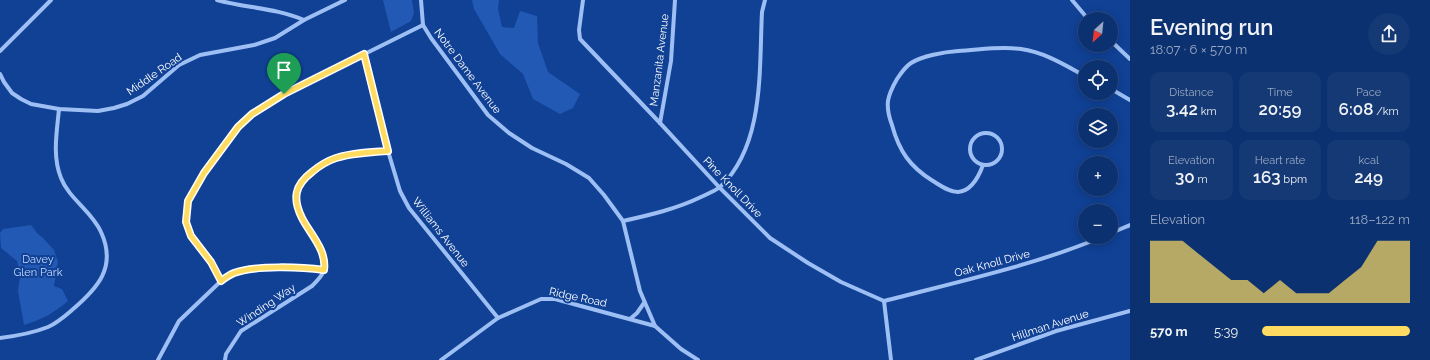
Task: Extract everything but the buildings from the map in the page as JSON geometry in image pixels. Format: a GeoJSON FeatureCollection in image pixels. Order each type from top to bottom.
{"type":"FeatureCollection","features":[{"type":"Feature","properties":{"kind":"street"},"geometry":{"type":"LineString","coordinates":[[0,51],[51,0]]}},
{"type":"Feature","properties":{"kind":"street"},"geometry":{"type":"LineString","coordinates":[[217,0],[288,14],[304,20]]}},
{"type":"Feature","properties":{"kind":"street","name":"Middle Road"},"geometry":{"type":"LineString","coordinates":[[0,74],[2,83],[12,93],[32,104],[59,109],[98,111],[114,108],[127,104],[142,96],[179,65],[200,55],[254,45],[275,38],[304,20],[345,0]]}},
{"type":"Feature","properties":{"kind":"street","name":"Notre Dame Avenue"},"geometry":{"type":"LineString","coordinates":[[421,0],[423,25],[488,115],[509,133],[532,148],[566,164],[589,178],[604,195],[623,221],[644,303],[655,326],[681,349],[698,360]]}},
{"type":"Feature","properties":{"kind":"street","name":"Pine Knoll Drive"},"geometry":{"type":"LineString","coordinates":[[583,0],[579,30],[580,39],[719,187],[770,238],[808,263],[841,282],[884,301]]}},
{"type":"Feature","properties":{"kind":"street","name":"Manzanita Avenue"},"geometry":{"type":"LineString","coordinates":[[660,123],[670,61],[675,0]]}},
{"type":"Feature","properties":{"kind":"street"},"geometry":{"type":"LineString","coordinates":[[623,221],[666,211],[685,204],[719,187],[737,167],[750,139],[759,92],[762,12],[765,0]]}},
{"type":"Feature","properties":{"kind":"street"},"geometry":{"type":"LineString","coordinates":[[1072,0],[1082,12]]}},
{"type":"Feature","properties":{"kind":"street"},"geometry":{"type":"LineString","coordinates":[[221,281],[211,262],[191,236],[186,222],[188,201],[204,173],[238,127],[252,114],[284,94],[423,25]]}},
{"type":"Feature","properties":{"kind":"street"},"geometry":{"type":"LineString","coordinates":[[1118,47],[1130,58]]}},
{"type":"Feature","properties":{"kind":"street"},"geometry":{"type":"LineString","coordinates":[[983,165],[973,185],[958,192],[947,190],[925,176],[912,166],[903,154],[894,136],[888,112],[888,101],[894,84],[901,73],[911,63],[921,58],[950,52],[1001,48],[1022,49],[1049,57],[1078,72]]}},
{"type":"Feature","properties":{"kind":"street","name":"Williams Avenue"},"geometry":{"type":"LineString","coordinates":[[364,54],[388,151],[400,191],[409,208],[498,318]]}},
{"type":"Feature","properties":{"kind":"street"},"geometry":{"type":"LineString","coordinates":[[1118,93],[1130,100]]}},
{"type":"Feature","properties":{"kind":"street"},"geometry":{"type":"LineString","coordinates":[[0,338],[20,335],[47,328],[54,324],[87,298],[97,286],[103,275],[107,248],[100,230],[61,180],[58,170],[55,146],[59,109]]}},
{"type":"Feature","properties":{"kind":"street"},"geometry":{"type":"LineString","coordinates":[[990,132],[1001,141],[1003,148],[1001,156],[997,161],[990,165],[983,165],[976,162],[971,156],[971,142],[976,136],[982,133],[990,132]]}},
{"type":"Feature","properties":{"kind":"street"},"geometry":{"type":"LineString","coordinates":[[158,360],[179,320],[221,281],[234,273],[256,269],[298,267],[324,270],[325,262],[322,252],[296,205],[296,191],[304,178],[325,163],[360,153],[388,151]]}},
{"type":"Feature","properties":{"kind":"street"},"geometry":{"type":"LineString","coordinates":[[1118,230],[1130,226]]}},
{"type":"Feature","properties":{"kind":"street","name":"Oak Knoll Drive"},"geometry":{"type":"LineString","coordinates":[[884,301],[1036,261],[1084,244]]}},
{"type":"Feature","properties":{"kind":"street","name":"Winding Way"},"geometry":{"type":"LineString","coordinates":[[225,360],[226,354],[241,331],[312,286],[319,279],[324,270]]}},
{"type":"Feature","properties":{"kind":"street","name":"Ridge Road"},"geometry":{"type":"LineString","coordinates":[[441,360],[498,318],[541,299],[555,299],[630,318],[655,326]]}},
{"type":"Feature","properties":{"kind":"street"},"geometry":{"type":"LineString","coordinates":[[884,301],[891,360]]}},
{"type":"Feature","properties":{"kind":"street"},"geometry":{"type":"LineString","coordinates":[[630,318],[637,313],[644,303]]}},
{"type":"Feature","properties":{"kind":"street","name":"Hillman Avenue"},"geometry":{"type":"LineString","coordinates":[[976,360],[1056,331],[1130,311]]}},
{"type":"Feature","properties":{"kind":"green space"},"geometry":{"type":"Polygon","coordinates":[[[383,0],[412,0],[414,13],[411,21],[391,32],[383,0]]]}},
{"type":"Feature","properties":{"kind":"green space"},"geometry":{"type":"Polygon","coordinates":[[[472,0],[499,0],[498,9],[502,27],[514,28],[520,11],[537,16],[538,43],[548,72],[580,94],[573,108],[560,114],[533,99],[523,74],[500,54],[474,9],[472,0]]]}},
{"type":"Feature","properties":{"kind":"green space","name":"Davey Glen Park"},"geometry":{"type":"Polygon","coordinates":[[[31,225],[54,250],[58,262],[54,286],[62,289],[68,301],[47,316],[24,325],[18,291],[20,277],[17,261],[1,248],[0,233],[3,229],[31,225]]]}},
{"type":"Feature","properties":{"kind":"route"},"geometry":{"type":"LineString","coordinates":[[364,54],[388,151],[360,153],[325,163],[304,178],[296,191],[296,205],[322,252],[325,262],[324,270],[298,267],[256,269],[234,273],[221,281],[211,262],[197,245],[188,229],[186,215],[188,201],[204,173],[238,127],[252,114],[284,94],[364,54]]}}]}
